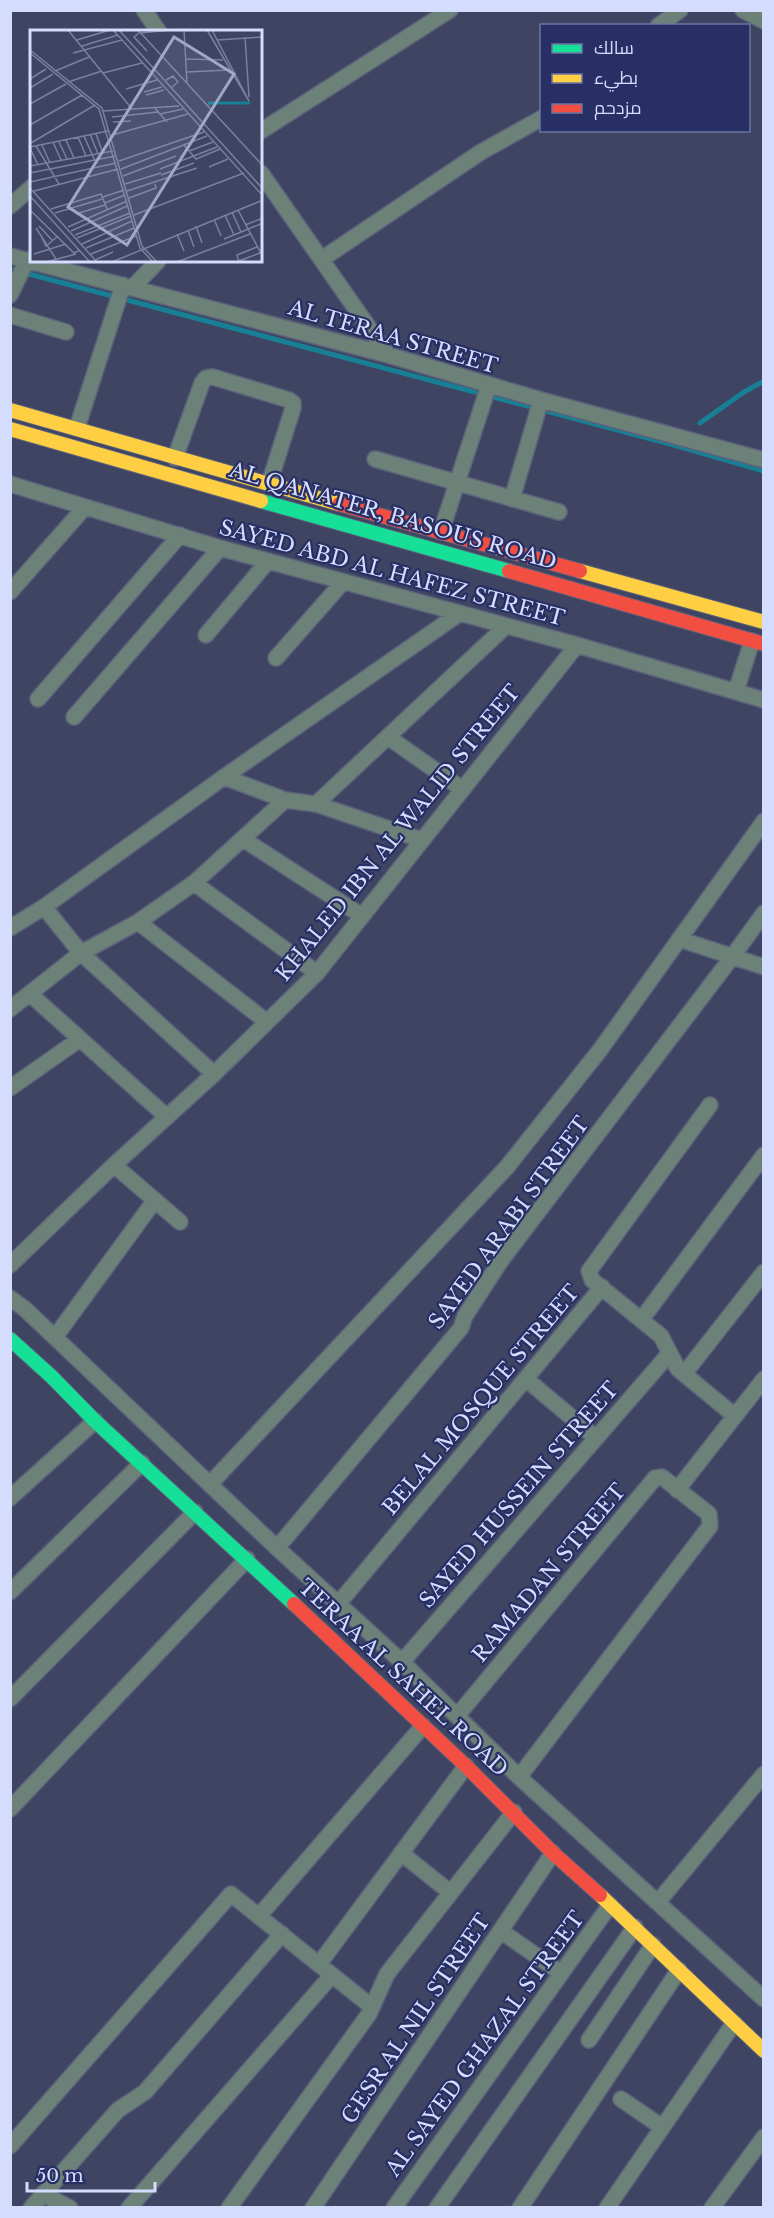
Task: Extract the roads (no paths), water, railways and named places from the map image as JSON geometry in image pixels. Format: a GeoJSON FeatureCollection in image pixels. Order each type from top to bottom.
{"type":"FeatureCollection","features":[{"type":"Feature","properties":{"kind":"main road","name":"AL QANATER, BASOUS ROAD"},"geometry":{"type":"LineString","coordinates":[[10,410],[764,622]]}},
{"type":"Feature","properties":{"kind":"main road","name":"AL QANATER, BASOUS ROAD"},"geometry":{"type":"LineString","coordinates":[[10,429],[758,643]]}},
{"type":"Feature","properties":{"kind":"main road","name":"TERAA AL SAHEL ROAD"},"geometry":{"type":"LineString","coordinates":[[10,1339],[52,1377],[95,1421],[247,1559],[514,1812],[553,1853],[635,1927],[764,2050]]}},
{"type":"Feature","properties":{"kind":"street"},"geometry":{"type":"LineString","coordinates":[[144,10],[158,30]]}},
{"type":"Feature","properties":{"kind":"street"},"geometry":{"type":"LineString","coordinates":[[262,129],[450,10]]}},
{"type":"Feature","properties":{"kind":"street"},"geometry":{"type":"LineString","coordinates":[[661,24],[681,10]]}},
{"type":"Feature","properties":{"kind":"street"},"geometry":{"type":"LineString","coordinates":[[743,10],[764,21]]}},
{"type":"Feature","properties":{"kind":"street"},"geometry":{"type":"LineString","coordinates":[[322,259],[481,152],[540,119]]}},
{"type":"Feature","properties":{"kind":"street"},"geometry":{"type":"LineString","coordinates":[[262,174],[388,355]]}},
{"type":"Feature","properties":{"kind":"street"},"geometry":{"type":"LineString","coordinates":[[10,206],[30,189]]}},
{"type":"Feature","properties":{"kind":"street","name":"AL TERAA STREET"},"geometry":{"type":"LineString","coordinates":[[10,256],[30,260]]}},
{"type":"Feature","properties":{"kind":"street"},"geometry":{"type":"LineString","coordinates":[[10,295],[27,260]]}},
{"type":"Feature","properties":{"kind":"street"},"geometry":{"type":"LineString","coordinates":[[77,429],[127,287],[157,262]]}},
{"type":"Feature","properties":{"kind":"street","name":"AL TERAA STREET"},"geometry":{"type":"LineString","coordinates":[[45,263],[127,287],[388,355],[541,400],[764,460]]}},
{"type":"Feature","properties":{"kind":"street"},"geometry":{"type":"LineString","coordinates":[[10,315],[66,332]]}},
{"type":"Feature","properties":{"kind":"street"},"geometry":{"type":"LineString","coordinates":[[175,458],[202,383],[206,378],[213,377],[293,403],[269,484]]}},
{"type":"Feature","properties":{"kind":"street"},"geometry":{"type":"LineString","coordinates":[[441,532],[489,385]]}},
{"type":"Feature","properties":{"kind":"street"},"geometry":{"type":"LineString","coordinates":[[512,499],[541,400]]}},
{"type":"Feature","properties":{"kind":"street"},"geometry":{"type":"LineString","coordinates":[[375,459],[559,512]]}},
{"type":"Feature","properties":{"kind":"street","name":"SAYED ABD AL HAFEZ STREET"},"geometry":{"type":"LineString","coordinates":[[10,484],[220,548],[577,645],[764,700]]}},
{"type":"Feature","properties":{"kind":"street"},"geometry":{"type":"LineString","coordinates":[[10,592],[85,507]]}},
{"type":"Feature","properties":{"kind":"street"},"geometry":{"type":"LineString","coordinates":[[38,699],[180,535]]}},
{"type":"Feature","properties":{"kind":"street"},"geometry":{"type":"LineString","coordinates":[[74,717],[220,548]]}},
{"type":"Feature","properties":{"kind":"street"},"geometry":{"type":"LineString","coordinates":[[206,635],[268,561]]}},
{"type":"Feature","properties":{"kind":"street"},"geometry":{"type":"LineString","coordinates":[[276,658],[343,582]]}},
{"type":"Feature","properties":{"kind":"street"},"geometry":{"type":"LineString","coordinates":[[10,928],[44,907],[224,777],[460,613]]}},
{"type":"Feature","properties":{"kind":"street"},"geometry":{"type":"LineString","coordinates":[[316,804],[506,626]]}},
{"type":"Feature","properties":{"kind":"street"},"geometry":{"type":"LineString","coordinates":[[735,691],[758,643]]}},
{"type":"Feature","properties":{"kind":"street","name":"KHALED IBN AL WALID STREET"},"geometry":{"type":"LineString","coordinates":[[10,1265],[114,1165],[214,1074],[317,973],[577,645]]}},
{"type":"Feature","properties":{"kind":"street"},"geometry":{"type":"LineString","coordinates":[[388,737],[462,789]]}},
{"type":"Feature","properties":{"kind":"street"},"geometry":{"type":"LineString","coordinates":[[224,777],[285,800],[316,804],[422,840]]}},
{"type":"Feature","properties":{"kind":"street"},"geometry":{"type":"LineString","coordinates":[[10,1009],[81,953],[138,922],[194,883],[285,800]]}},
{"type":"Feature","properties":{"kind":"street"},"geometry":{"type":"LineString","coordinates":[[210,1484],[403,1275],[507,1167],[600,1050],[764,821]]}},
{"type":"Feature","properties":{"kind":"street"},"geometry":{"type":"LineString","coordinates":[[243,839],[362,916]]}},
{"type":"Feature","properties":{"kind":"street"},"geometry":{"type":"LineString","coordinates":[[194,883],[317,973]]}},
{"type":"Feature","properties":{"kind":"street"},"geometry":{"type":"LineString","coordinates":[[44,907],[81,953],[214,1074]]}},
{"type":"Feature","properties":{"kind":"street"},"geometry":{"type":"LineString","coordinates":[[10,912],[26,917]]}},
{"type":"Feature","properties":{"kind":"street","name":"SAYED ARABI STREET"},"geometry":{"type":"LineString","coordinates":[[277,1548],[461,1328],[465,1316],[500,1262],[764,913]]}},
{"type":"Feature","properties":{"kind":"street"},"geometry":{"type":"LineString","coordinates":[[138,922],[267,1022]]}},
{"type":"Feature","properties":{"kind":"street"},"geometry":{"type":"LineString","coordinates":[[679,939],[764,968]]}},
{"type":"Feature","properties":{"kind":"street"},"geometry":{"type":"LineString","coordinates":[[30,994],[167,1117]]}},
{"type":"Feature","properties":{"kind":"street"},"geometry":{"type":"LineString","coordinates":[[10,1088],[80,1040]]}},
{"type":"Feature","properties":{"kind":"street","name":"BELAL MOSQUE STREET"},"geometry":{"type":"LineString","coordinates":[[338,1604],[602,1287],[592,1280],[589,1271],[710,1105]]}},
{"type":"Feature","properties":{"kind":"street"},"geometry":{"type":"LineString","coordinates":[[641,1320],[764,1155]]}},
{"type":"Feature","properties":{"kind":"street"},"geometry":{"type":"LineString","coordinates":[[114,1165],[180,1222]]}},
{"type":"Feature","properties":{"kind":"street"},"geometry":{"type":"LineString","coordinates":[[55,1337],[155,1200]]}},
{"type":"Feature","properties":{"kind":"street"},"geometry":{"type":"LineString","coordinates":[[684,1374],[764,1272]]}},
{"type":"Feature","properties":{"kind":"street"},"geometry":{"type":"LineString","coordinates":[[602,1287],[665,1341],[669,1354],[684,1374],[735,1416]]}},
{"type":"Feature","properties":{"kind":"street","name":"TERAA AL SAHEL ROAD"},"geometry":{"type":"LineString","coordinates":[[10,1298],[55,1337],[277,1548],[402,1662],[519,1776],[764,1999]]}},
{"type":"Feature","properties":{"kind":"street","name":"SAYED HUSSEIN STREET"},"geometry":{"type":"LineString","coordinates":[[402,1662],[669,1354]]}},
{"type":"Feature","properties":{"kind":"street"},"geometry":{"type":"LineString","coordinates":[[526,1379],[596,1438]]}},
{"type":"Feature","properties":{"kind":"street"},"geometry":{"type":"LineString","coordinates":[[519,1776],[710,1526],[709,1514],[677,1490],[764,1379]]}},
{"type":"Feature","properties":{"kind":"street"},"geometry":{"type":"LineString","coordinates":[[11,1497],[95,1421]]}},
{"type":"Feature","properties":{"kind":"street"},"geometry":{"type":"LineString","coordinates":[[10,1592],[142,1463]]}},
{"type":"Feature","properties":{"kind":"street","name":"RAMADAN STREET"},"geometry":{"type":"LineString","coordinates":[[458,1716],[655,1478],[662,1477],[677,1490]]}},
{"type":"Feature","properties":{"kind":"street"},"geometry":{"type":"LineString","coordinates":[[10,1699],[195,1512]]}},
{"type":"Feature","properties":{"kind":"street"},"geometry":{"type":"LineString","coordinates":[[10,1809],[247,1559]]}},
{"type":"Feature","properties":{"kind":"street"},"geometry":{"type":"LineString","coordinates":[[259,1916],[423,1726]]}},
{"type":"Feature","properties":{"kind":"street"},"geometry":{"type":"LineString","coordinates":[[319,1964],[466,1766]]}},
{"type":"Feature","properties":{"kind":"street"},"geometry":{"type":"LineString","coordinates":[[658,1902],[764,1774]]}},
{"type":"Feature","properties":{"kind":"street"},"geometry":{"type":"LineString","coordinates":[[229,2208],[372,2007],[387,1974],[514,1812]]}},
{"type":"Feature","properties":{"kind":"street"},"geometry":{"type":"LineString","coordinates":[[401,1853],[451,1893]]}},
{"type":"Feature","properties":{"kind":"street","name":"GESR AL NIL STREET"},"geometry":{"type":"LineString","coordinates":[[313,2208],[553,1853]]}},
{"type":"Feature","properties":{"kind":"street"},"geometry":{"type":"LineString","coordinates":[[10,2146],[231,1894],[372,2007]]}},
{"type":"Feature","properties":{"kind":"street","name":"AL SAYED GHAZAL STREET"},"geometry":{"type":"LineString","coordinates":[[394,2208],[610,1905]]}},
{"type":"Feature","properties":{"kind":"street"},"geometry":{"type":"LineString","coordinates":[[437,2208],[635,1927]]}},
{"type":"Feature","properties":{"kind":"street"},"geometry":{"type":"LineString","coordinates":[[501,1931],[561,1973]]}},
{"type":"Feature","properties":{"kind":"street"},"geometry":{"type":"LineString","coordinates":[[31,2208],[118,2110],[145,2092],[282,1934]]}},
{"type":"Feature","properties":{"kind":"street"},"geometry":{"type":"LineString","coordinates":[[589,2040],[653,1945]]}},
{"type":"Feature","properties":{"kind":"street"},"geometry":{"type":"LineString","coordinates":[[520,2208],[679,1970]]}},
{"type":"Feature","properties":{"kind":"street"},"geometry":{"type":"LineString","coordinates":[[129,2208],[332,1975]]}},
{"type":"Feature","properties":{"kind":"street"},"geometry":{"type":"LineString","coordinates":[[607,2208],[734,2023]]}},
{"type":"Feature","properties":{"kind":"street"},"geometry":{"type":"LineString","coordinates":[[621,2099],[662,2127]]}},
{"type":"Feature","properties":{"kind":"street"},"geometry":{"type":"LineString","coordinates":[[712,2208],[764,2137]]}},
{"type":"Feature","properties":{"kind":"street"},"geometry":{"type":"LineString","coordinates":[[43,2194],[70,2208]]}},
{"type":"Feature","properties":{"kind":"waterway"},"geometry":{"type":"LineString","coordinates":[[10,269],[674,445],[764,471]]}},
{"type":"Feature","properties":{"kind":"waterway"},"geometry":{"type":"LineString","coordinates":[[700,423],[764,381]]}}]}
